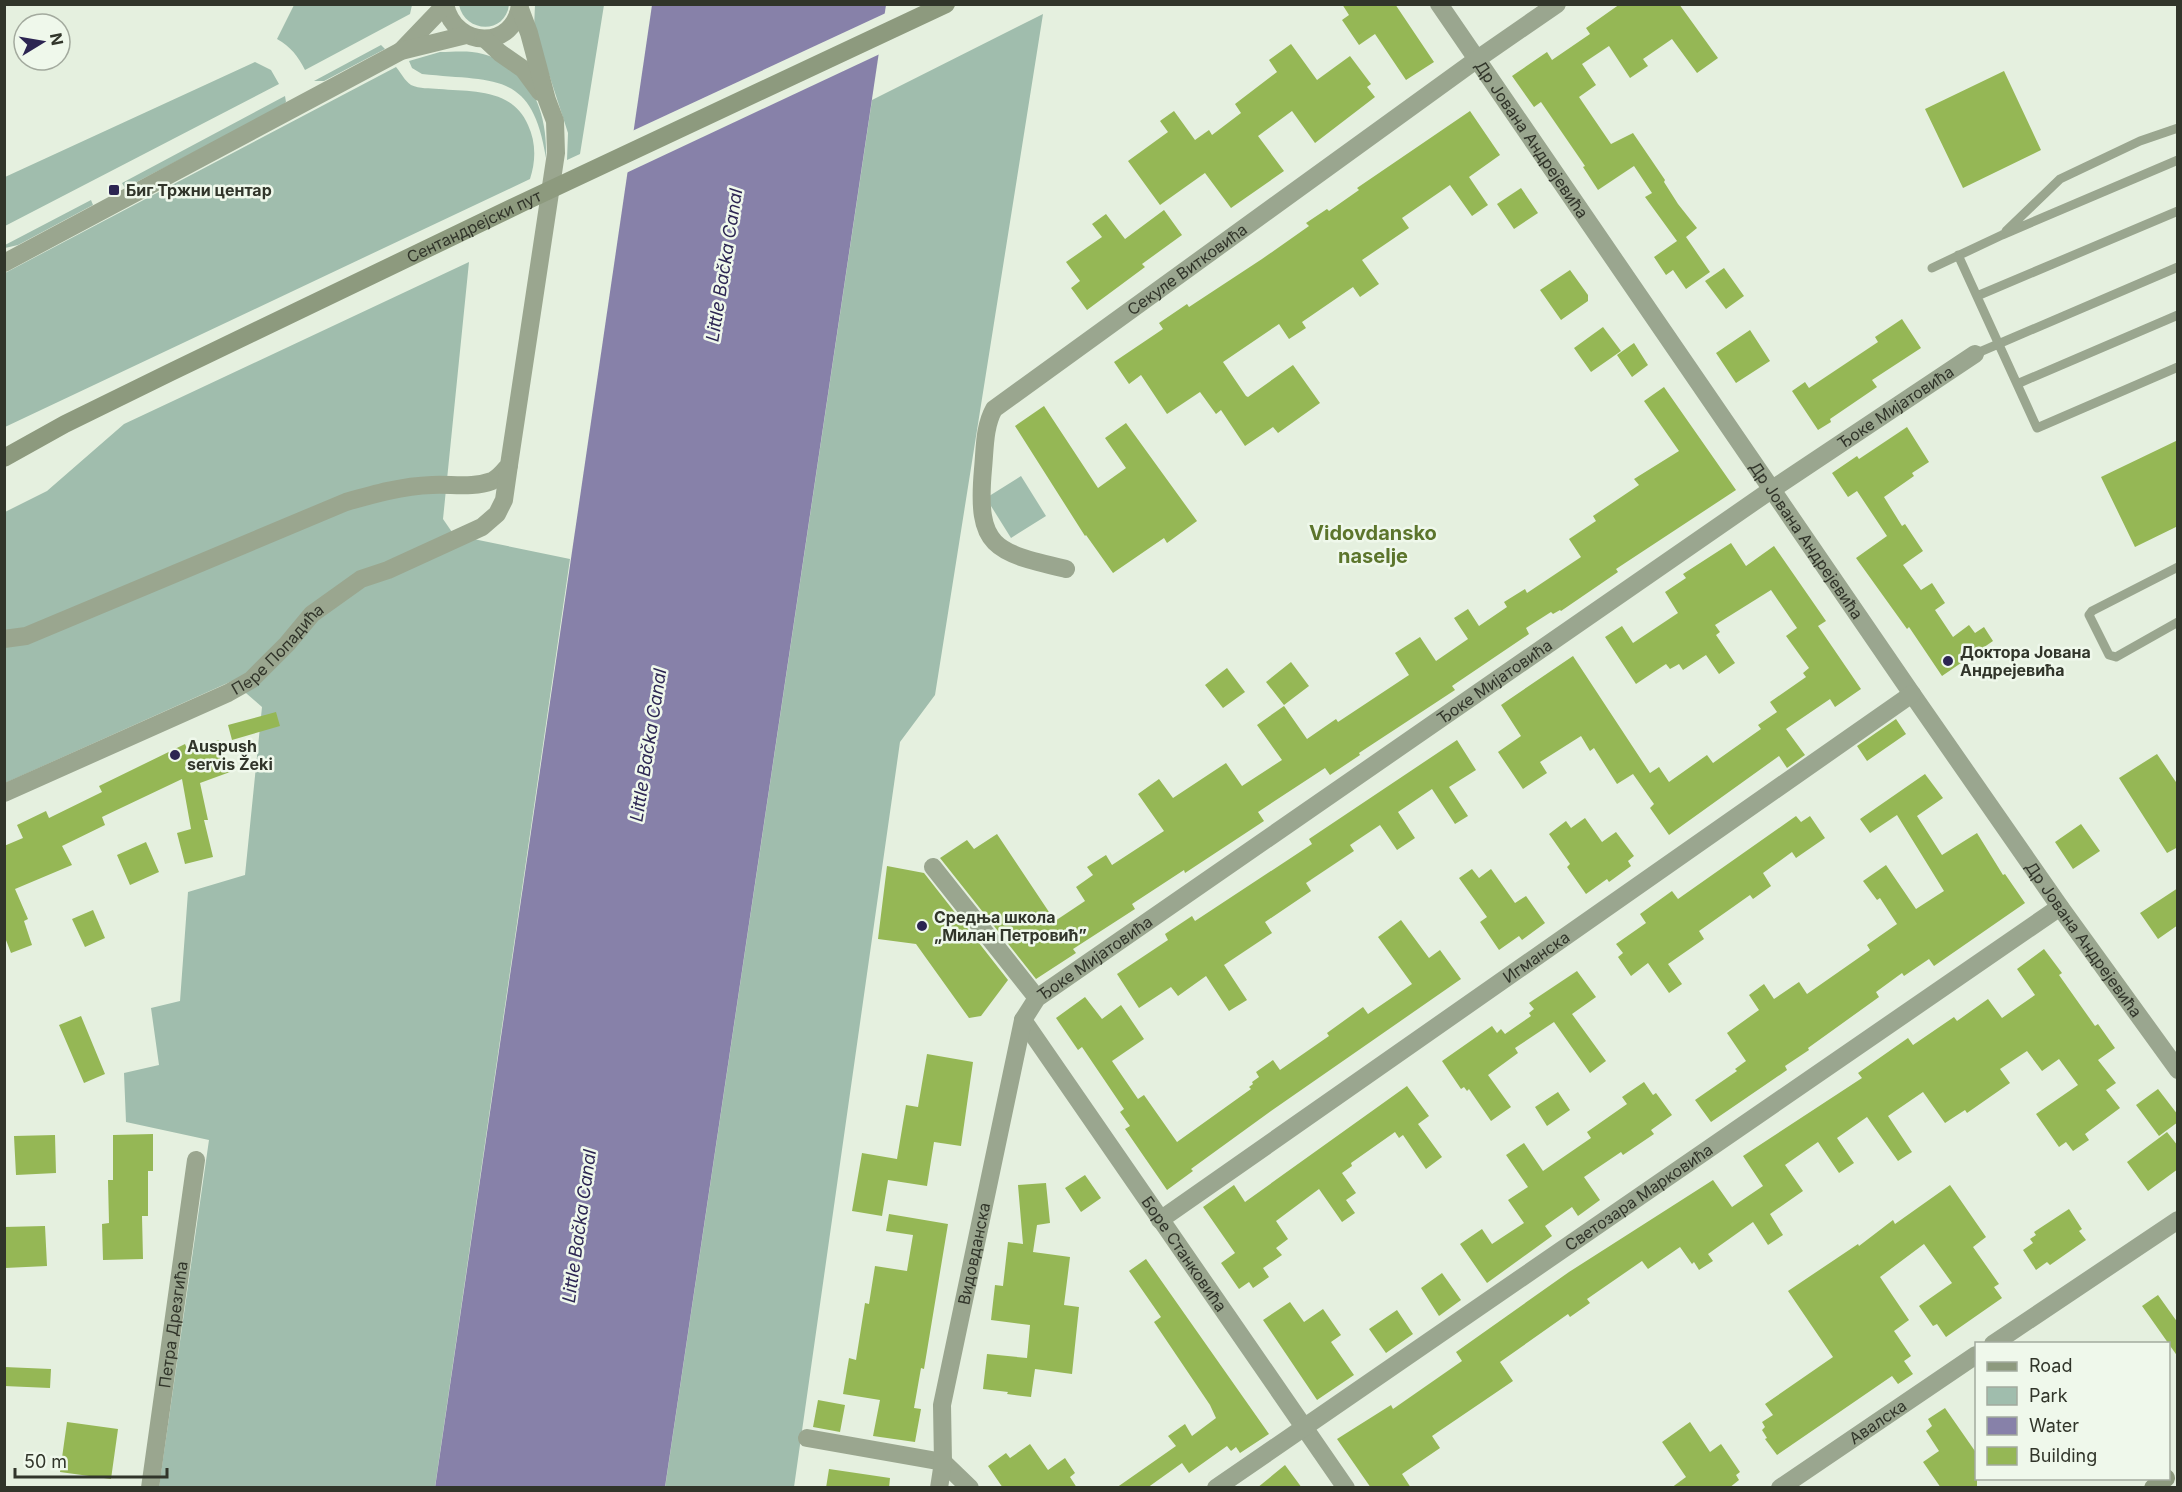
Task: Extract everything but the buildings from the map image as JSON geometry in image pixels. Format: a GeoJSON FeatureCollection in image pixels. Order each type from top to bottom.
{"type":"FeatureCollection","features":[{"type":"Feature","properties":{"kind":"main road","name":"Сентандрејски пут"},"geometry":{"type":"LineString","coordinates":[[4,458],[65,424],[171,372],[522,203],[946,4]]}},
{"type":"Feature","properties":{"kind":"street","name":"Др Јована Андрејевића"},"geometry":{"type":"LineString","coordinates":[[1439,4],[1912,694],[2060,907],[2178,1070]]}},
{"type":"Feature","properties":{"kind":"street","name":"Секуле Витковића"},"geometry":{"type":"LineString","coordinates":[[1066,568],[1017,558],[1003,550],[986,529],[981,514],[981,497],[986,434],[994,409],[1476,60],[1557,4]]}},
{"type":"Feature","properties":{"kind":"street"},"geometry":{"type":"LineString","coordinates":[[401,51],[445,5],[452,22],[466,35]]}},
{"type":"Feature","properties":{"kind":"street"},"geometry":{"type":"LineString","coordinates":[[4,263],[401,51],[466,35],[485,39],[504,33],[517,18],[520,7]]}},
{"type":"Feature","properties":{"kind":"street","name":"Пере Попадића"},"geometry":{"type":"LineString","coordinates":[[4,793],[228,693],[251,680],[287,644],[312,614],[353,584],[482,527],[497,514],[504,500],[556,153],[555,121],[520,7]]}},
{"type":"Feature","properties":{"kind":"street"},"geometry":{"type":"LineString","coordinates":[[485,39],[523,69],[547,100]]}},
{"type":"Feature","properties":{"kind":"street","name":"Ђоке Мијатовића"},"geometry":{"type":"LineString","coordinates":[[1023,1020],[1037,998],[1771,490],[1975,354]]}},
{"type":"Feature","properties":{"kind":"street"},"geometry":{"type":"LineString","coordinates":[[4,639],[37,632],[346,502],[388,490],[490,481],[500,476],[509,465]]}},
{"type":"Feature","properties":{"kind":"street","name":"Игманска"},"geometry":{"type":"LineString","coordinates":[[1160,1220],[1912,694]]}},
{"type":"Feature","properties":{"kind":"street"},"geometry":{"type":"LineString","coordinates":[[933,867],[1037,998]]}},
{"type":"Feature","properties":{"kind":"street","name":"Светозара Марковића"},"geometry":{"type":"LineString","coordinates":[[1216,1488],[2060,907]]}},
{"type":"Feature","properties":{"kind":"street","name":"Боре Станковића"},"geometry":{"type":"LineString","coordinates":[[1023,1020],[1346,1488]]}},
{"type":"Feature","properties":{"kind":"street","name":"Видовданска"},"geometry":{"type":"LineString","coordinates":[[939,1488],[943,1462],[942,1405],[1023,1020]]}},
{"type":"Feature","properties":{"kind":"street","name":"Петра Дрезгића"},"geometry":{"type":"LineString","coordinates":[[150,1488],[196,1160]]}},
{"type":"Feature","properties":{"kind":"street"},"geometry":{"type":"LineString","coordinates":[[1996,1342],[2178,1220]]}},
{"type":"Feature","properties":{"kind":"street","name":"Авалска"},"geometry":{"type":"LineString","coordinates":[[1779,1488],[1975,1356]]}},
{"type":"Feature","properties":{"kind":"street"},"geometry":{"type":"LineString","coordinates":[[807,1438],[943,1462],[970,1488]]}},
{"type":"Feature","properties":{"kind":"lane"},"geometry":{"type":"LineString","coordinates":[[2002,235],[2060,179],[2140,141],[2178,128]]}},
{"type":"Feature","properties":{"kind":"lane"},"geometry":{"type":"LineString","coordinates":[[1932,267],[2178,160]]}},
{"type":"Feature","properties":{"kind":"lane"},"geometry":{"type":"LineString","coordinates":[[1977,296],[2178,211]]}},
{"type":"Feature","properties":{"kind":"lane"},"geometry":{"type":"LineString","coordinates":[[1958,255],[2037,428],[2178,367]]}},
{"type":"Feature","properties":{"kind":"lane"},"geometry":{"type":"LineString","coordinates":[[1975,354],[2178,267]]}},
{"type":"Feature","properties":{"kind":"lane"},"geometry":{"type":"LineString","coordinates":[[2017,384],[2178,315]]}},
{"type":"Feature","properties":{"kind":"lane"},"geometry":{"type":"LineString","coordinates":[[2178,567],[2092,611],[2089,615],[2109,655],[2116,657],[2178,622]]}},
{"type":"Feature","properties":{"kind":"green space"},"geometry":{"type":"Polygon","coordinates":[[[294,4],[412,5],[410,14],[305,70],[294,52],[277,39],[294,4]]]}},
{"type":"Feature","properties":{"kind":"green space"},"geometry":{"type":"Polygon","coordinates":[[[459,4],[509,5],[506,15],[500,22],[485,27],[469,21],[459,4]]]}},
{"type":"Feature","properties":{"kind":"green space"},"geometry":{"type":"Polygon","coordinates":[[[535,5],[604,5],[580,154],[567,160],[568,133],[534,28],[535,5]]]}},
{"type":"Feature","properties":{"kind":"green space"},"geometry":{"type":"Polygon","coordinates":[[[1043,14],[935,695],[900,742],[794,1487],[665,1488],[872,100],[1043,14]]]}},
{"type":"Feature","properties":{"kind":"green space"},"geometry":{"type":"Polygon","coordinates":[[[381,45],[385,49],[324,81],[314,81],[381,45]]]}},
{"type":"Feature","properties":{"kind":"green space"},"geometry":{"type":"Polygon","coordinates":[[[440,52],[472,52],[491,57],[507,64],[520,75],[538,104],[546,139],[546,158],[540,129],[531,109],[520,95],[506,86],[490,81],[422,74],[412,68],[409,61],[440,52]]]}},
{"type":"Feature","properties":{"kind":"green space"},"geometry":{"type":"Polygon","coordinates":[[[255,62],[271,70],[279,84],[5,226],[5,177],[255,62]]]}},
{"type":"Feature","properties":{"kind":"green space"},"geometry":{"type":"Polygon","coordinates":[[[396,67],[414,86],[490,94],[512,104],[521,113],[533,138],[534,158],[530,179],[5,427],[5,273],[396,67]]]}},
{"type":"Feature","properties":{"kind":"green space"},"geometry":{"type":"Polygon","coordinates":[[[285,96],[286,102],[279,108],[125,188],[122,183],[285,96]]]}},
{"type":"Feature","properties":{"kind":"green space"},"geometry":{"type":"Polygon","coordinates":[[[91,200],[93,205],[18,245],[5,248],[5,245],[91,200]]]}},
{"type":"Feature","properties":{"kind":"green space"},"geometry":{"type":"Polygon","coordinates":[[[469,262],[443,519],[454,535],[570,559],[435,1487],[159,1487],[209,1140],[126,1122],[124,1073],[159,1065],[151,1008],[180,1001],[188,892],[245,875],[262,707],[232,681],[5,783],[5,512],[47,491],[124,424],[469,262]]]}},
{"type":"Feature","properties":{"kind":"green space"},"geometry":{"type":"Polygon","coordinates":[[[1021,476],[1046,516],[1011,538],[986,498],[1021,476]]]}},
{"type":"Feature","properties":{"kind":"water","name":"Little Bačka Canal"},"geometry":{"type":"Polygon","coordinates":[[[652,5],[886,5],[665,1487],[435,1488],[652,5]]]}},
{"type":"Feature","properties":{"kind":"pier"},"geometry":{"type":"Polygon","coordinates":[[[888,12],[882,53],[624,174],[630,132],[888,12]]]}},
{"type":"Feature","properties":{"kind":"place","name":"Биг Тржни центар"},"geometry":{"type":"Point","coordinates":[114,190]}},
{"type":"Feature","properties":{"kind":"place","name":"Доктора Јована Андрејевића"},"geometry":{"type":"Point","coordinates":[1948,661]}},
{"type":"Feature","properties":{"kind":"place","name":"Auspush servis Žeki"},"geometry":{"type":"Point","coordinates":[175,755]}},
{"type":"Feature","properties":{"kind":"place","name":"Средња школа „Милан Петровић”"},"geometry":{"type":"Point","coordinates":[922,926]}},
{"type":"Feature","properties":{"kind":"district","name":"Vidovdansko naselje"},"geometry":{"type":"Point","coordinates":[1373,544]}}]}
